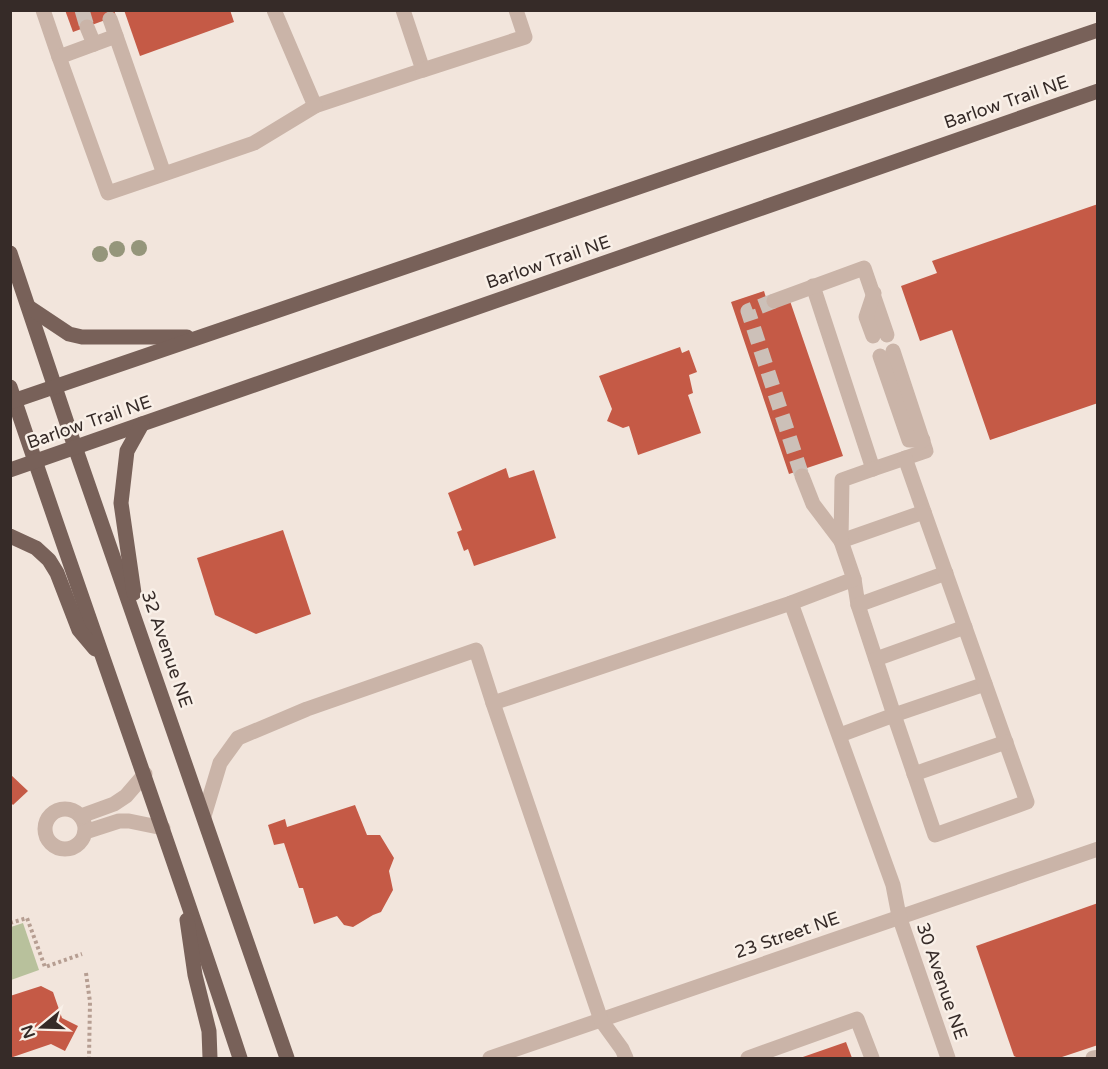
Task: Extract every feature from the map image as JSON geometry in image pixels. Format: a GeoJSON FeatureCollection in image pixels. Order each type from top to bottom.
{"type":"FeatureCollection","features":[{"type":"Feature","properties":{"kind":"main road"},"geometry":{"type":"LineString","coordinates":[[240,1059],[145,774],[101,657],[12,396],[56,387],[1098,30]]}},
{"type":"Feature","properties":{"kind":"main road","name":"Barlow Trail NE"},"geometry":{"type":"LineString","coordinates":[[10,470],[1098,91]]}},
{"type":"Feature","properties":{"kind":"main road","name":"32 Avenue NE"},"geometry":{"type":"LineString","coordinates":[[10,253],[286,1059]]}},
{"type":"Feature","properties":{"kind":"main road"},"geometry":{"type":"LineString","coordinates":[[30,308],[69,334],[82,337],[199,338]]}},
{"type":"Feature","properties":{"kind":"main road"},"geometry":{"type":"LineString","coordinates":[[140,632],[121,503],[127,451],[142,424]]}},
{"type":"Feature","properties":{"kind":"main road"},"geometry":{"type":"LineString","coordinates":[[10,536],[36,548],[49,560],[57,573],[79,630],[101,657]]}},
{"type":"Feature","properties":{"kind":"main road"},"geometry":{"type":"LineString","coordinates":[[180,876],[195,975],[208,1031],[210,1059]]}},
{"type":"Feature","properties":{"kind":"street"},"geometry":{"type":"LineString","coordinates":[[43,10],[108,193],[255,143],[315,106],[525,37],[516,10]]}},
{"type":"Feature","properties":{"kind":"street"},"geometry":{"type":"LineString","coordinates":[[274,10],[315,106]]}},
{"type":"Feature","properties":{"kind":"street"},"geometry":{"type":"LineString","coordinates":[[403,10],[423,70]]}},
{"type":"Feature","properties":{"kind":"street"},"geometry":{"type":"LineString","coordinates":[[110,19],[164,174]]}},
{"type":"Feature","properties":{"kind":"street"},"geometry":{"type":"LineString","coordinates":[[87,27],[94,44]]}},
{"type":"Feature","properties":{"kind":"street"},"geometry":{"type":"LineString","coordinates":[[59,57],[116,36]]}},
{"type":"Feature","properties":{"kind":"street"},"geometry":{"type":"LineString","coordinates":[[774,301],[864,268],[874,293],[880,336]]}},
{"type":"Feature","properties":{"kind":"street"},"geometry":{"type":"LineString","coordinates":[[813,286],[873,469]]}},
{"type":"Feature","properties":{"kind":"street"},"geometry":{"type":"LineString","coordinates":[[841,541],[842,480],[926,451],[923,440],[909,440],[886,353]]}},
{"type":"Feature","properties":{"kind":"street"},"geometry":{"type":"LineString","coordinates":[[802,476],[813,504],[841,541],[854,579],[858,605],[935,835],[1027,802],[905,458]]}},
{"type":"Feature","properties":{"kind":"street"},"geometry":{"type":"LineString","coordinates":[[841,541],[924,512]]}},
{"type":"Feature","properties":{"kind":"street"},"geometry":{"type":"LineString","coordinates":[[858,605],[945,573]]}},
{"type":"Feature","properties":{"kind":"street"},"geometry":{"type":"LineString","coordinates":[[493,703],[791,603],[854,579]]}},
{"type":"Feature","properties":{"kind":"street","name":"30 Avenue NE"},"geometry":{"type":"LineString","coordinates":[[791,603],[893,885],[899,916],[948,1059]]}},
{"type":"Feature","properties":{"kind":"street"},"geometry":{"type":"LineString","coordinates":[[876,659],[964,627]]}},
{"type":"Feature","properties":{"kind":"street"},"geometry":{"type":"LineString","coordinates":[[204,816],[220,763],[238,738],[307,709],[476,650],[601,1020],[622,1049],[626,1059]]}},
{"type":"Feature","properties":{"kind":"street"},"geometry":{"type":"LineString","coordinates":[[840,735],[985,684]]}},
{"type":"Feature","properties":{"kind":"street"},"geometry":{"type":"LineString","coordinates":[[914,774],[1006,742]]}},
{"type":"Feature","properties":{"kind":"street"},"geometry":{"type":"LineString","coordinates":[[81,816],[114,804],[126,796],[145,774]]}},
{"type":"Feature","properties":{"kind":"street"},"geometry":{"type":"LineString","coordinates":[[68,809],[81,816],[85,824],[85,832],[79,844],[66,850],[55,847],[46,836],[46,823],[54,812],[68,809]]}},
{"type":"Feature","properties":{"kind":"street"},"geometry":{"type":"LineString","coordinates":[[85,832],[116,822],[129,821],[163,828]]}},
{"type":"Feature","properties":{"kind":"street","name":"23 Street NE"},"geometry":{"type":"LineString","coordinates":[[490,1059],[1098,849]]}},
{"type":"Feature","properties":{"kind":"street"},"geometry":{"type":"LineString","coordinates":[[748,1059],[857,1019],[872,1059]]}},
{"type":"Feature","properties":{"kind":"path"},"geometry":{"type":"LineString","coordinates":[[10,923],[27,918],[45,967],[82,954]]}},
{"type":"Feature","properties":{"kind":"path"},"geometry":{"type":"LineString","coordinates":[[86,973],[90,1002],[89,1059]]}},
{"type":"Feature","properties":{"kind":"green space"},"geometry":{"type":"Polygon","coordinates":[[[23,923],[39,970],[11,980],[11,927],[23,923]]]}},
{"type":"Feature","properties":{"kind":"building"},"geometry":{"type":"Polygon","coordinates":[[[65,10],[114,10],[116,16],[73,32],[65,10]]]}},
{"type":"Feature","properties":{"kind":"building"},"geometry":{"type":"Polygon","coordinates":[[[124,10],[230,10],[234,22],[140,56],[124,10]]]}},
{"type":"Feature","properties":{"kind":"building"},"geometry":{"type":"Polygon","coordinates":[[[1098,204],[1098,403],[990,440],[952,330],[920,341],[901,286],[937,273],[932,261],[1098,204]]]}},
{"type":"Feature","properties":{"kind":"building"},"geometry":{"type":"Polygon","coordinates":[[[764,291],[769,308],[790,301],[843,456],[789,474],[731,302],[764,291]]]}},
{"type":"Feature","properties":{"kind":"building"},"geometry":{"type":"Polygon","coordinates":[[[680,347],[682,353],[689,350],[697,372],[689,375],[693,393],[688,395],[701,433],[638,455],[629,426],[623,428],[607,421],[612,409],[599,376],[680,347]]]}},
{"type":"Feature","properties":{"kind":"building"},"geometry":{"type":"Polygon","coordinates":[[[506,468],[509,478],[534,470],[556,538],[474,566],[468,549],[464,551],[457,532],[462,530],[448,493],[506,468]]]}},
{"type":"Feature","properties":{"kind":"building"},"geometry":{"type":"Polygon","coordinates":[[[283,530],[311,614],[256,634],[215,615],[197,558],[283,530]]]}},
{"type":"Feature","properties":{"kind":"building"},"geometry":{"type":"Polygon","coordinates":[[[10,774],[28,791],[13,805],[10,802],[10,774]]]}},
{"type":"Feature","properties":{"kind":"building"},"geometry":{"type":"Polygon","coordinates":[[[355,805],[367,835],[380,835],[394,858],[389,871],[393,890],[381,912],[353,927],[344,925],[337,916],[314,924],[303,888],[299,888],[284,843],[274,845],[268,825],[285,819],[287,827],[355,805]]]}},
{"type":"Feature","properties":{"kind":"building"},"geometry":{"type":"Polygon","coordinates":[[[1098,903],[1098,1045],[1059,1058],[1018,1058],[1014,1056],[976,946],[1098,903]]]}},
{"type":"Feature","properties":{"kind":"building"},"geometry":{"type":"Polygon","coordinates":[[[41,986],[53,992],[62,1018],[78,1026],[65,1051],[51,1044],[10,1058],[10,996],[41,986]]]}},
{"type":"Feature","properties":{"kind":"building"},"geometry":{"type":"Polygon","coordinates":[[[846,1042],[852,1058],[800,1058],[846,1042]]]}},
{"type":"Feature","properties":{"kind":"tunnel"},"geometry":{"type":"LineString","coordinates":[[82,10],[87,27]]}},
{"type":"Feature","properties":{"kind":"tunnel"},"geometry":{"type":"LineString","coordinates":[[774,301],[748,311],[802,476]]}}]}
